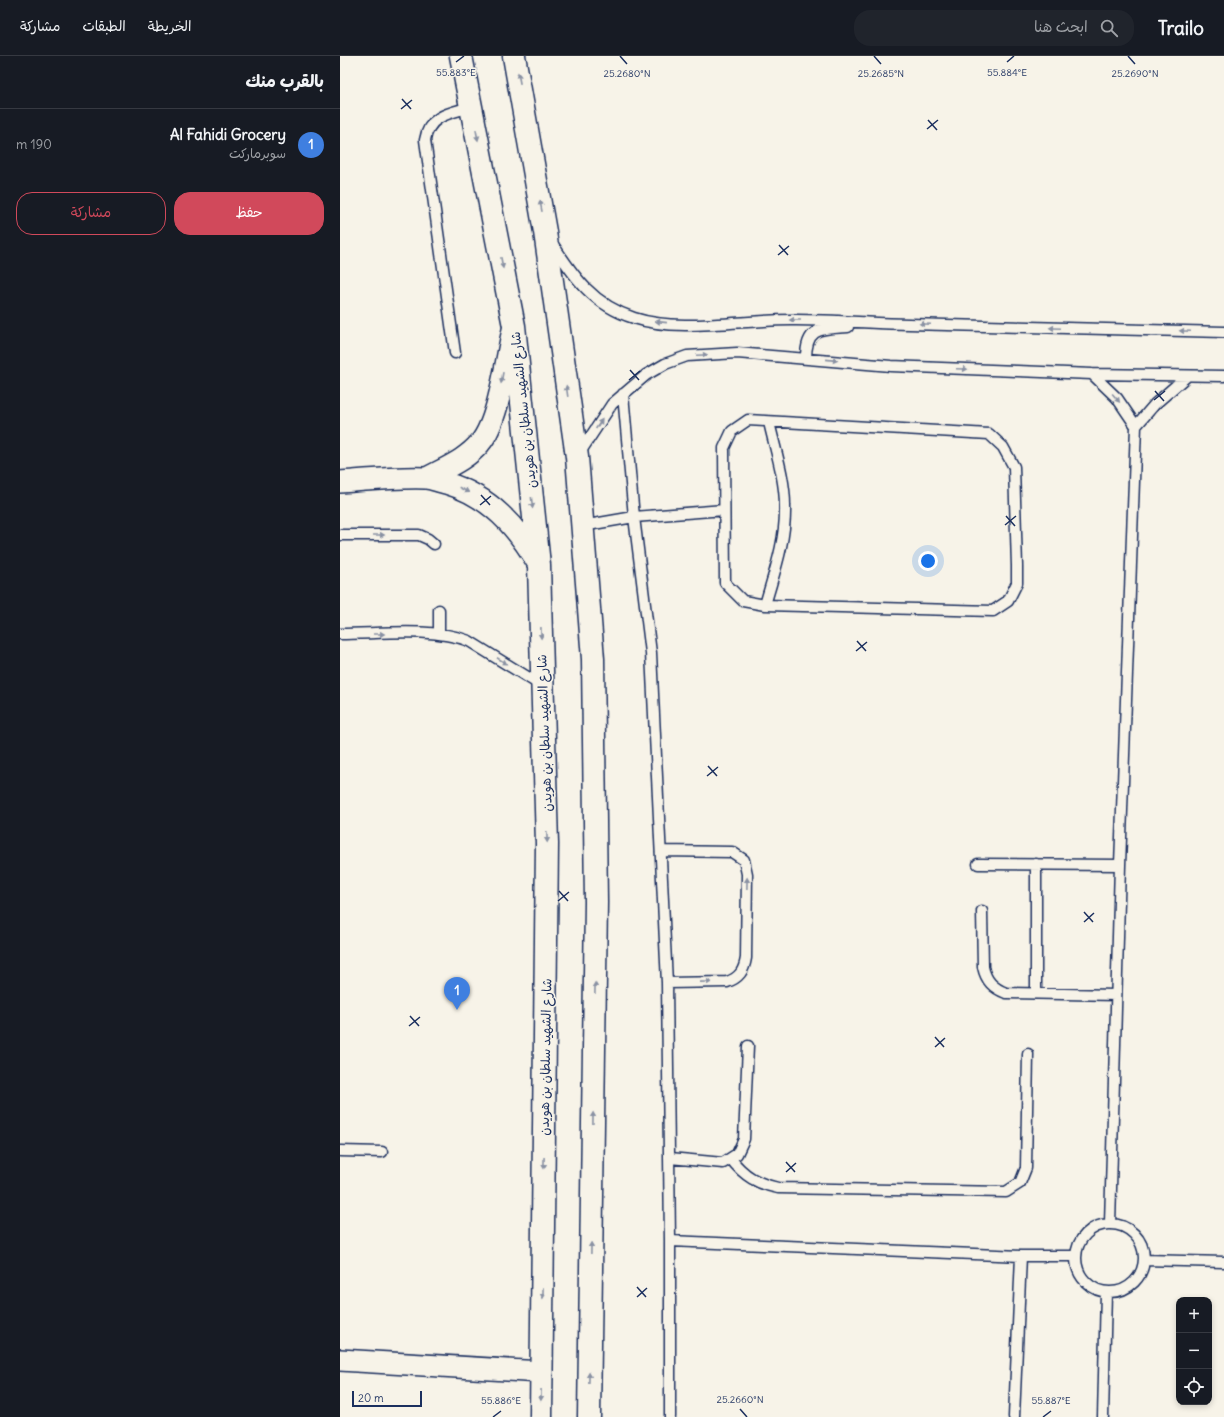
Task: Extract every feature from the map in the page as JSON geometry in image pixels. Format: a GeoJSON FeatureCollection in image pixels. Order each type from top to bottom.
{"type":"FeatureCollection","features":[{"type":"Feature","properties":{"kind":"highway"},"geometry":{"type":"LineString","coordinates":[[514,56],[545,232],[577,457],[593,659],[596,791],[596,902],[589,1417]]}},
{"type":"Feature","properties":{"kind":"highway","name":"شارع الشهيد سلطان بن هويدن"},"geometry":{"type":"LineString","coordinates":[[458,61],[471,107],[514,326],[539,565],[548,844],[541,1417]]}},
{"type":"Feature","properties":{"kind":"street"},"geometry":{"type":"LineString","coordinates":[[427,478],[465,457],[481,443],[491,424],[500,395],[514,326]]}},
{"type":"Feature","properties":{"kind":"street"},"geometry":{"type":"LineString","coordinates":[[340,482],[427,478],[455,486],[482,499],[505,517],[524,540],[539,565]]}},
{"type":"Feature","properties":{"kind":"street"},"geometry":{"type":"LineString","coordinates":[[340,1360],[542,1372]]}},
{"type":"Feature","properties":{"kind":"lane"},"geometry":{"type":"LineString","coordinates":[[455,353],[425,140],[426,132],[435,119],[471,107]]}},
{"type":"Feature","properties":{"kind":"lane"},"geometry":{"type":"LineString","coordinates":[[545,232],[574,277],[591,295],[612,309],[634,318],[674,324],[795,320],[1224,332]]}},
{"type":"Feature","properties":{"kind":"lane"},"geometry":{"type":"LineString","coordinates":[[806,358],[806,344],[810,335],[820,330],[891,323]]}},
{"type":"Feature","properties":{"kind":"lane"},"geometry":{"type":"LineString","coordinates":[[577,457],[612,404],[646,375],[665,364],[687,356],[737,353],[755,356],[806,358],[891,366],[1092,374],[1224,376]]}},
{"type":"Feature","properties":{"kind":"lane"},"geometry":{"type":"LineString","coordinates":[[1092,374],[1116,398],[1136,426],[1120,864],[1110,1224]]}},
{"type":"Feature","properties":{"kind":"lane"},"geometry":{"type":"LineString","coordinates":[[1136,426],[1155,404],[1187,376]]}},
{"type":"Feature","properties":{"kind":"lane"},"geometry":{"type":"LineString","coordinates":[[623,394],[634,517],[651,653],[661,851],[667,983],[670,1158],[670,1417]]}},
{"type":"Feature","properties":{"kind":"lane"},"geometry":{"type":"LineString","coordinates":[[748,420],[989,434],[1003,447],[1014,467],[1018,566],[1017,583],[1008,600],[993,611],[765,606],[743,601],[725,583],[724,510],[724,448],[732,431],[748,420]]}},
{"type":"Feature","properties":{"kind":"lane"},"geometry":{"type":"LineString","coordinates":[[765,606],[782,548],[785,506],[781,472],[769,422]]}},
{"type":"Feature","properties":{"kind":"lane"},"geometry":{"type":"LineString","coordinates":[[582,526],[634,517],[724,510]]}},
{"type":"Feature","properties":{"kind":"lane"},"geometry":{"type":"LineString","coordinates":[[340,535],[419,535],[428,539],[434,544]]}},
{"type":"Feature","properties":{"kind":"lane"},"geometry":{"type":"LineString","coordinates":[[439,610],[439,633]]}},
{"type":"Feature","properties":{"kind":"lane"},"geometry":{"type":"LineString","coordinates":[[340,634],[439,633],[468,641],[542,686]]}},
{"type":"Feature","properties":{"kind":"lane"},"geometry":{"type":"LineString","coordinates":[[661,851],[732,852],[744,860],[747,874],[746,958],[745,966],[741,974],[726,982],[667,983]]}},
{"type":"Feature","properties":{"kind":"lane"},"geometry":{"type":"LineString","coordinates":[[978,864],[1120,864]]}},
{"type":"Feature","properties":{"kind":"lane"},"geometry":{"type":"LineString","coordinates":[[1036,864],[1036,993]]}},
{"type":"Feature","properties":{"kind":"lane"},"geometry":{"type":"LineString","coordinates":[[982,911],[983,967],[985,976],[990,984],[998,990],[1006,992],[1116,995]]}},
{"type":"Feature","properties":{"kind":"lane"},"geometry":{"type":"LineString","coordinates":[[670,1158],[723,1162],[731,1159],[740,1150],[744,1139],[748,1046]]}},
{"type":"Feature","properties":{"kind":"lane"},"geometry":{"type":"LineString","coordinates":[[731,1159],[740,1170],[751,1179],[764,1185],[778,1188],[1006,1192],[1020,1183],[1026,1168],[1028,1054]]}},
{"type":"Feature","properties":{"kind":"lane"},"geometry":{"type":"LineString","coordinates":[[340,1151],[382,1152]]}},
{"type":"Feature","properties":{"kind":"lane"},"geometry":{"type":"LineString","coordinates":[[1110,1224],[1121,1226],[1131,1231],[1138,1239],[1143,1249],[1144,1260],[1139,1276],[1127,1288],[1117,1292],[1106,1292],[1094,1288],[1084,1280],[1078,1269],[1076,1256],[1079,1244],[1086,1233],[1098,1226],[1110,1224]]}},
{"type":"Feature","properties":{"kind":"lane"},"geometry":{"type":"LineString","coordinates":[[670,1241],[1021,1256],[1076,1256]]}},
{"type":"Feature","properties":{"kind":"lane"},"geometry":{"type":"LineString","coordinates":[[1014,1417],[1021,1256]]}},
{"type":"Feature","properties":{"kind":"lane"},"geometry":{"type":"LineString","coordinates":[[1144,1260],[1224,1262]]}},
{"type":"Feature","properties":{"kind":"lane"},"geometry":{"type":"LineString","coordinates":[[1103,1417],[1106,1292]]}},
{"type":"Feature","properties":{"kind":"place","name":"Al Fahidi Grocery"},"geometry":{"type":"Point","coordinates":[457,1010]}}]}
